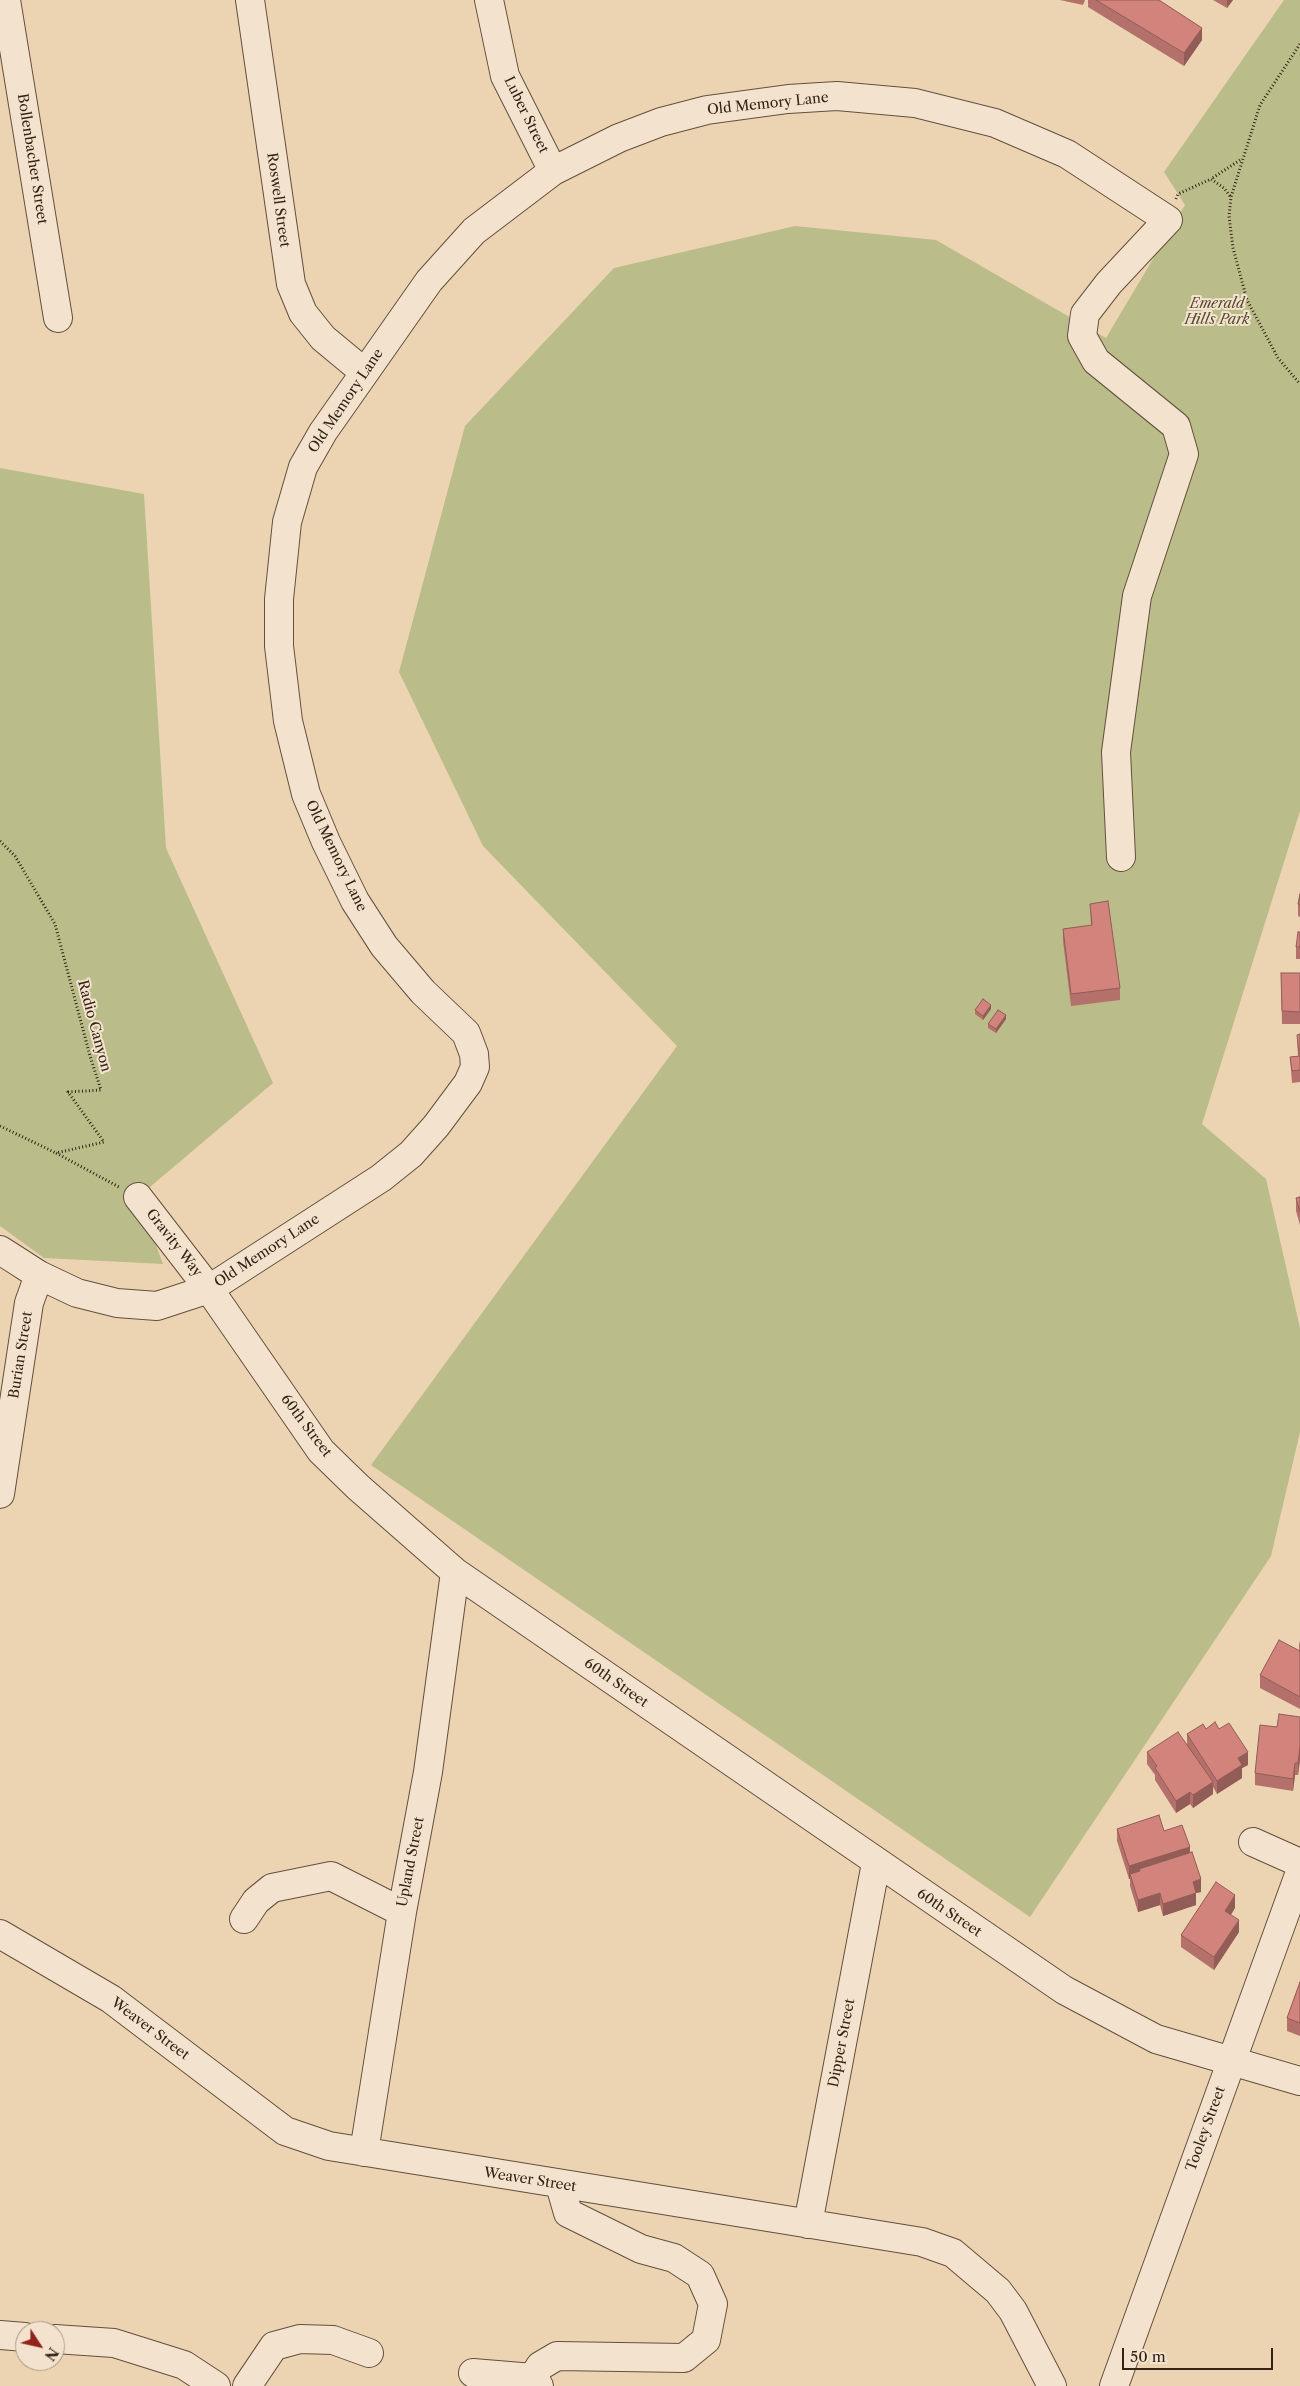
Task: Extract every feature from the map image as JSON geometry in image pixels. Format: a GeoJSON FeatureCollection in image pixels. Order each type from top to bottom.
{"type":"FeatureCollection","features":[{"type":"Feature","properties":{"kind":"street","name":"Bollenbacher Street"},"geometry":{"type":"LineString","coordinates":[[6,0],[58,318]]}},
{"type":"Feature","properties":{"kind":"street","name":"Roswell Street"},"geometry":{"type":"LineString","coordinates":[[250,0],[290,284],[303,313],[323,338],[364,372]]}},
{"type":"Feature","properties":{"kind":"street","name":"Luber Street"},"geometry":{"type":"LineString","coordinates":[[489,0],[505,76],[553,171]]}},
{"type":"Feature","properties":{"kind":"street","name":"Old Memory Lane"},"geometry":{"type":"LineString","coordinates":[[209,1289],[381,1178],[411,1154],[436,1126],[468,1083],[474,1067],[474,1054],[466,1033],[423,992],[384,946],[355,902],[326,842],[306,794],[288,721],[278,646],[279,599],[288,522],[303,468],[323,432],[429,281],[474,230],[553,171],[619,138],[678,117],[734,105],[837,96],[915,103],[995,123],[1067,154],[1168,220]]}},
{"type":"Feature","properties":{"kind":"street"},"geometry":{"type":"LineString","coordinates":[[1121,857],[1116,752],[1137,596],[1184,454],[1176,426],[1096,361],[1082,336],[1085,314],[1109,283],[1168,220]]}},
{"type":"Feature","properties":{"kind":"street","name":"Gravity Way"},"geometry":{"type":"LineString","coordinates":[[138,1197],[209,1289]]}},
{"type":"Feature","properties":{"kind":"street"},"geometry":{"type":"LineString","coordinates":[[0,1250],[39,1275],[77,1294],[116,1303],[157,1306],[209,1289]]}},
{"type":"Feature","properties":{"kind":"street","name":"Burian Street"},"geometry":{"type":"LineString","coordinates":[[0,1494],[29,1304],[39,1275]]}},
{"type":"Feature","properties":{"kind":"street","name":"60th Street"},"geometry":{"type":"LineString","coordinates":[[209,1289],[321,1450],[358,1487],[455,1572],[876,1863],[1064,1990],[1156,2039],[1300,2081]]}},
{"type":"Feature","properties":{"kind":"street","name":"Upland Street"},"geometry":{"type":"LineString","coordinates":[[364,2152],[402,1912],[428,1772],[455,1572]]}},
{"type":"Feature","properties":{"kind":"street"},"geometry":{"type":"LineString","coordinates":[[1253,1842],[1300,1863]]}},
{"type":"Feature","properties":{"kind":"street","name":"Dipper Street"},"geometry":{"type":"LineString","coordinates":[[808,2224],[876,1863]]}},
{"type":"Feature","properties":{"kind":"street","name":"Tooley Street"},"geometry":{"type":"LineString","coordinates":[[1114,2386],[1300,1872]]}},
{"type":"Feature","properties":{"kind":"street"},"geometry":{"type":"LineString","coordinates":[[244,1920],[256,1901],[272,1888],[331,1876],[402,1912]]}},
{"type":"Feature","properties":{"kind":"street","name":"Weaver Street"},"geometry":{"type":"LineString","coordinates":[[0,1934],[111,1999],[285,2131],[329,2146],[560,2185],[922,2242],[953,2253],[998,2290],[1013,2311],[1052,2386]]}},
{"type":"Feature","properties":{"kind":"street"},"geometry":{"type":"LineString","coordinates":[[472,2373],[536,2382],[540,2366],[557,2356],[684,2358],[706,2340],[713,2304],[700,2275],[674,2258],[641,2249],[568,2212],[560,2185]]}},
{"type":"Feature","properties":{"kind":"street"},"geometry":{"type":"LineString","coordinates":[[0,2335],[15,2336]]}},
{"type":"Feature","properties":{"kind":"street"},"geometry":{"type":"LineString","coordinates":[[247,2386],[274,2346],[300,2339],[333,2340],[369,2353]]}},
{"type":"Feature","properties":{"kind":"street"},"geometry":{"type":"LineString","coordinates":[[65,2340],[114,2343],[184,2365],[216,2386]]}},
{"type":"Feature","properties":{"kind":"path"},"geometry":{"type":"LineString","coordinates":[[1300,44],[1260,105],[1230,197],[1229,216],[1233,248],[1248,300],[1278,358],[1300,384]]}},
{"type":"Feature","properties":{"kind":"path"},"geometry":{"type":"LineString","coordinates":[[1168,220],[1178,194],[1211,180],[1241,160]]}},
{"type":"Feature","properties":{"kind":"path"},"geometry":{"type":"LineString","coordinates":[[1211,180],[1224,188],[1230,197]]}},
{"type":"Feature","properties":{"kind":"path","name":"Radio Canyon"},"geometry":{"type":"LineString","coordinates":[[0,841],[16,856],[56,924],[90,1056],[101,1090],[68,1092],[104,1142],[56,1153]]}},
{"type":"Feature","properties":{"kind":"path"},"geometry":{"type":"LineString","coordinates":[[0,1126],[56,1153],[138,1197]]}},
{"type":"Feature","properties":{"kind":"green space","name":"Emerald Hills Park"},"geometry":{"type":"Polygon","coordinates":[[[1284,0],[1300,0],[1300,811],[1202,1124],[1266,1179],[1300,1328],[1300,1432],[1271,1556],[1030,1917],[371,1465],[677,1046],[483,846],[399,672],[465,426],[614,268],[795,226],[936,240],[1106,338],[1185,205],[1164,172],[1284,0]]]}},
{"type":"Feature","properties":{"kind":"green space"},"geometry":{"type":"Polygon","coordinates":[[[0,468],[144,494],[166,848],[273,1083],[138,1197],[163,1264],[44,1258],[0,1226],[0,468]]]}},
{"type":"Feature","properties":{"kind":"building"},"geometry":{"type":"Polygon","coordinates":[[[1096,0],[1159,0],[1202,28],[1184,53],[1096,0]]]}},
{"type":"Feature","properties":{"kind":"building"},"geometry":{"type":"Polygon","coordinates":[[[1108,901],[1120,988],[1071,994],[1063,929],[1092,925],[1090,904],[1108,901]]]}},
{"type":"Feature","properties":{"kind":"building"},"geometry":{"type":"Polygon","coordinates":[[[1298,932],[1300,932],[1300,947],[1296,947],[1298,932]]]}},
{"type":"Feature","properties":{"kind":"building"},"geometry":{"type":"Polygon","coordinates":[[[1281,973],[1300,973],[1300,1012],[1282,1011],[1281,973]]]}},
{"type":"Feature","properties":{"kind":"building"},"geometry":{"type":"Polygon","coordinates":[[[983,999],[991,1005],[983,1016],[975,1010],[983,999]]]}},
{"type":"Feature","properties":{"kind":"building"},"geometry":{"type":"Polygon","coordinates":[[[998,1010],[1006,1015],[996,1029],[988,1024],[998,1010]]]}},
{"type":"Feature","properties":{"kind":"building"},"geometry":{"type":"Polygon","coordinates":[[[1300,1034],[1300,1054],[1299,1054],[1297,1035],[1300,1034]]]}},
{"type":"Feature","properties":{"kind":"building"},"geometry":{"type":"Polygon","coordinates":[[[1300,1056],[1300,1070],[1292,1071],[1290,1057],[1300,1056]]]}},
{"type":"Feature","properties":{"kind":"building"},"geometry":{"type":"Polygon","coordinates":[[[1300,1197],[1300,1212],[1296,1198],[1300,1197]]]}},
{"type":"Feature","properties":{"kind":"building"},"geometry":{"type":"Polygon","coordinates":[[[1279,1640],[1300,1651],[1300,1697],[1260,1675],[1279,1640]]]}},
{"type":"Feature","properties":{"kind":"building"},"geometry":{"type":"Polygon","coordinates":[[[1279,1714],[1300,1717],[1300,1747],[1293,1779],[1255,1773],[1260,1725],[1277,1727],[1279,1714]]]}},
{"type":"Feature","properties":{"kind":"building"},"geometry":{"type":"Polygon","coordinates":[[[1215,1722],[1219,1729],[1229,1723],[1248,1752],[1238,1758],[1242,1765],[1217,1781],[1187,1734],[1203,1724],[1206,1729],[1215,1722]]]}},
{"type":"Feature","properties":{"kind":"building"},"geometry":{"type":"Polygon","coordinates":[[[1178,1732],[1213,1782],[1193,1795],[1190,1792],[1176,1801],[1147,1752],[1178,1732]]]}},
{"type":"Feature","properties":{"kind":"building"},"geometry":{"type":"Polygon","coordinates":[[[1159,1815],[1164,1831],[1182,1825],[1190,1847],[1129,1866],[1117,1829],[1159,1815]]]}},
{"type":"Feature","properties":{"kind":"building"},"geometry":{"type":"Polygon","coordinates":[[[1192,1852],[1201,1879],[1193,1882],[1196,1893],[1163,1904],[1160,1893],[1138,1900],[1130,1874],[1140,1871],[1139,1869],[1192,1852]]]}},
{"type":"Feature","properties":{"kind":"building"},"geometry":{"type":"Polygon","coordinates":[[[1216,1882],[1235,1895],[1225,1911],[1239,1920],[1214,1957],[1181,1935],[1216,1882]]]}},
{"type":"Feature","properties":{"kind":"building"},"geometry":{"type":"Polygon","coordinates":[[[1300,1982],[1300,2023],[1287,2018],[1300,1982]]]}}]}
